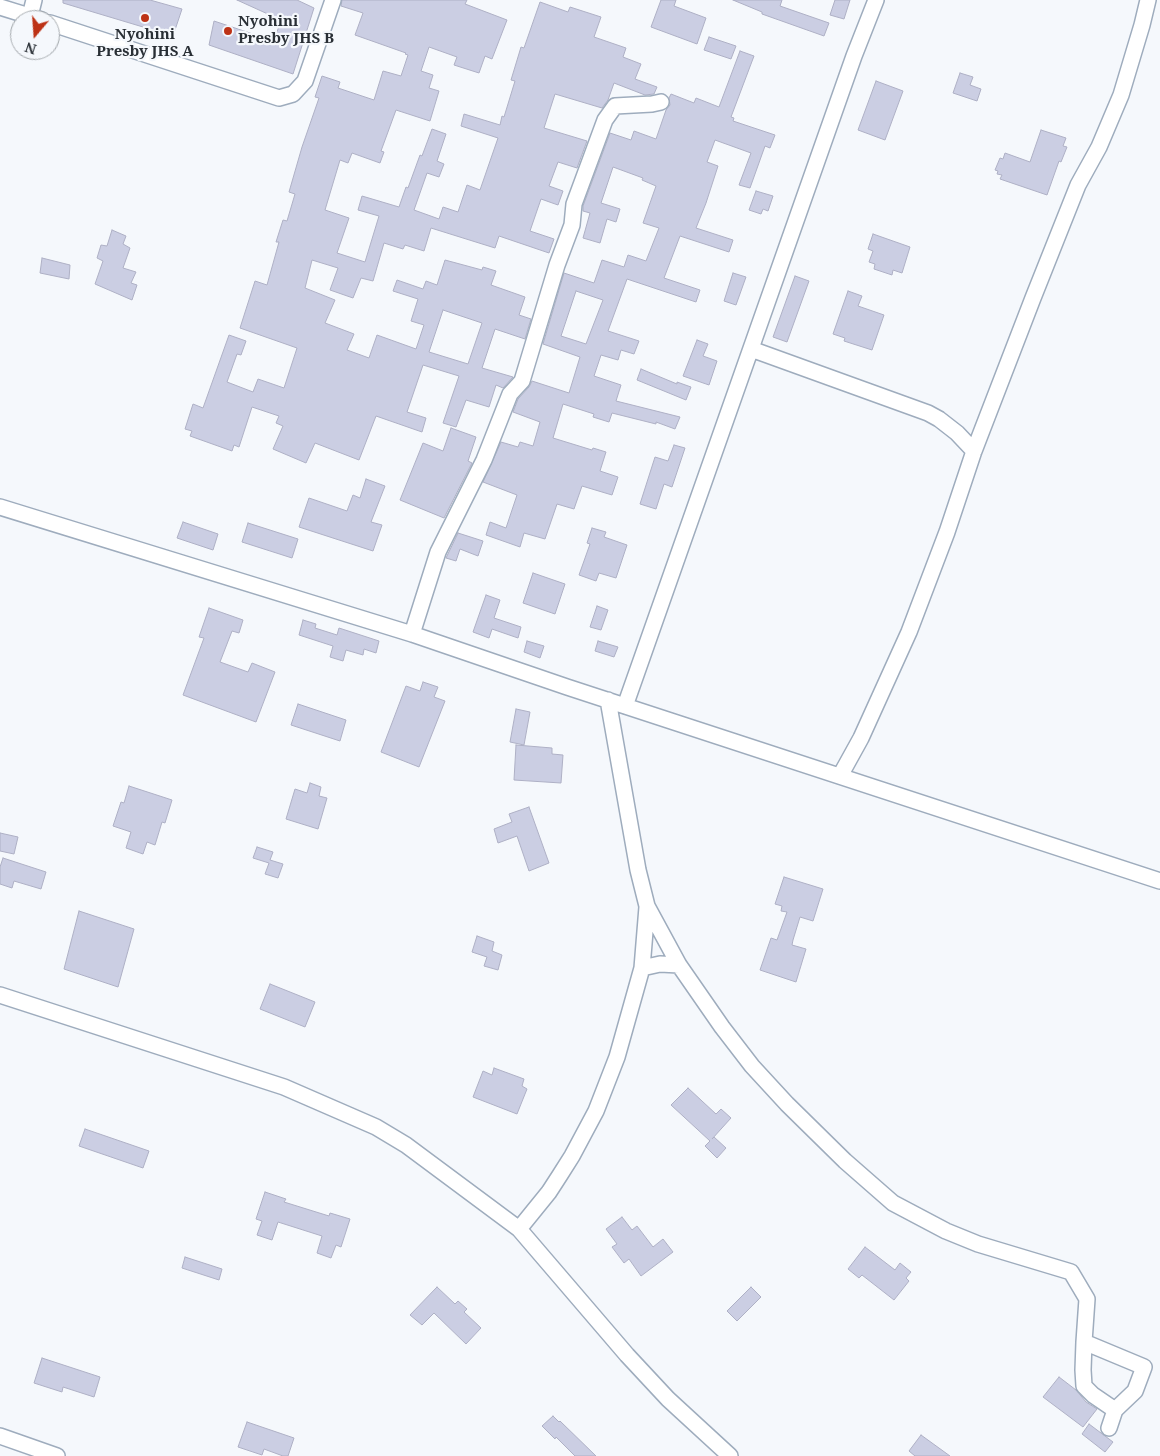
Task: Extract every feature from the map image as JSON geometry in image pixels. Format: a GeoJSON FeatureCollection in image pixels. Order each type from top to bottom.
{"type":"FeatureCollection","features":[{"type":"Feature","properties":{"kind":"street"},"geometry":{"type":"LineString","coordinates":[[60,26],[279,98],[292,94],[305,81],[333,0]]}},
{"type":"Feature","properties":{"kind":"street"},"geometry":{"type":"LineString","coordinates":[[625,706],[854,56],[876,0]]}},
{"type":"Feature","properties":{"kind":"street"},"geometry":{"type":"LineString","coordinates":[[840,776],[862,738],[909,632],[974,451],[1032,298],[1075,193],[1099,146],[1121,95],[1148,0]]}},
{"type":"Feature","properties":{"kind":"street"},"geometry":{"type":"LineString","coordinates":[[412,634],[438,552],[484,460],[510,394],[522,381],[557,265],[572,225],[574,204],[606,120],[615,106],[661,102]]}},
{"type":"Feature","properties":{"kind":"street"},"geometry":{"type":"LineString","coordinates":[[751,349],[928,413],[957,433],[974,451]]}},
{"type":"Feature","properties":{"kind":"street"},"geometry":{"type":"LineString","coordinates":[[0,507],[412,634],[625,706],[1160,881]]}},
{"type":"Feature","properties":{"kind":"street"},"geometry":{"type":"LineString","coordinates":[[608,700],[632,838],[647,906],[678,965],[722,1027],[752,1066],[786,1104],[845,1161],[893,1203],[946,1231],[970,1241],[1070,1272],[1087,1299],[1083,1370],[1084,1386],[1093,1395],[1115,1410]]}},
{"type":"Feature","properties":{"kind":"street"},"geometry":{"type":"LineString","coordinates":[[519,1229],[549,1192],[589,1125],[616,1057],[642,968],[647,906]]}},
{"type":"Feature","properties":{"kind":"street"},"geometry":{"type":"LineString","coordinates":[[642,968],[660,964],[678,965]]}},
{"type":"Feature","properties":{"kind":"street"},"geometry":{"type":"LineString","coordinates":[[0,995],[284,1087],[376,1126],[432,1164],[519,1229],[627,1355],[668,1399],[730,1456]]}},
{"type":"Feature","properties":{"kind":"street"},"geometry":{"type":"LineString","coordinates":[[1084,1342],[1144,1367],[1136,1391],[1115,1410],[1109,1428]]}},
{"type":"Feature","properties":{"kind":"street"},"geometry":{"type":"LineString","coordinates":[[0,1436],[57,1456]]}},
{"type":"Feature","properties":{"kind":"building","name":"Nyohini Presby JHS A"},"geometry":{"type":"Polygon","coordinates":[[[63,0],[150,0],[182,9],[173,36],[63,3],[63,0]]]}},
{"type":"Feature","properties":{"kind":"building","name":"Nyohini Presby JHS B"},"geometry":{"type":"Polygon","coordinates":[[[237,0],[297,0],[314,8],[293,74],[209,45],[214,21],[274,41],[281,20],[237,0]]]}},
{"type":"Feature","properties":{"kind":"building"},"geometry":{"type":"Polygon","coordinates":[[[342,0],[467,0],[465,4],[507,20],[492,59],[485,56],[479,73],[454,65],[457,57],[429,47],[421,71],[433,75],[429,88],[439,91],[430,121],[396,110],[381,151],[384,152],[380,163],[352,153],[348,163],[340,160],[325,210],[349,218],[337,253],[365,262],[379,216],[358,210],[362,196],[399,207],[432,129],[446,134],[437,161],[444,164],[439,177],[427,173],[414,210],[439,219],[443,207],[458,212],[467,185],[480,190],[498,138],[461,126],[464,114],[500,125],[515,81],[511,80],[521,47],[524,48],[540,2],[568,12],[570,7],[601,17],[594,37],[626,48],[623,57],[641,64],[635,79],[657,87],[654,94],[645,95],[614,83],[608,100],[602,108],[555,94],[544,128],[587,141],[577,168],[558,162],[549,186],[563,191],[558,205],[541,199],[530,231],[554,239],[549,253],[499,236],[495,248],[431,228],[424,251],[405,245],[403,249],[384,243],[373,281],[361,278],[353,298],[330,290],[338,268],[312,260],[305,288],[335,300],[325,323],[354,334],[347,350],[369,358],[377,335],[416,349],[424,325],[411,321],[418,299],[393,291],[397,280],[423,289],[426,281],[437,285],[445,260],[482,270],[483,267],[496,271],[491,285],[525,297],[519,315],[531,319],[525,339],[495,329],[482,368],[513,377],[503,388],[496,385],[489,407],[466,400],[456,427],[443,423],[459,376],[423,365],[407,412],[426,418],[422,432],[376,416],[359,460],[315,443],[306,463],[273,449],[283,426],[276,423],[279,416],[252,407],[239,447],[234,445],[232,451],[190,436],[192,431],[185,429],[193,404],[203,408],[229,335],[246,341],[241,355],[237,354],[227,382],[253,392],[258,379],[284,388],[297,348],[240,328],[255,281],[267,285],[279,242],[276,242],[283,220],[287,221],[295,194],[289,192],[319,98],[315,97],[322,76],[340,82],[338,88],[374,100],[383,71],[401,76],[408,55],[355,35],[363,13],[341,6],[342,0]],[[443,310],[429,352],[468,364],[482,323],[443,310]]]}},
{"type":"Feature","properties":{"kind":"building"},"geometry":{"type":"Polygon","coordinates":[[[661,0],[676,0],[674,6],[706,18],[697,44],[651,27],[661,0]]]}},
{"type":"Feature","properties":{"kind":"building"},"geometry":{"type":"Polygon","coordinates":[[[733,0],[782,0],[780,6],[829,23],[824,36],[762,14],[762,12],[733,0]]]}},
{"type":"Feature","properties":{"kind":"building"},"geometry":{"type":"Polygon","coordinates":[[[835,0],[850,0],[844,19],[830,15],[835,0]]]}},
{"type":"Feature","properties":{"kind":"building"},"geometry":{"type":"Polygon","coordinates":[[[709,37],[736,46],[731,59],[704,50],[709,37]]]}},
{"type":"Feature","properties":{"kind":"building"},"geometry":{"type":"Polygon","coordinates":[[[740,51],[754,56],[731,117],[734,118],[733,121],[775,135],[770,148],[765,146],[750,188],[739,185],[751,153],[715,140],[707,162],[718,166],[696,228],[733,240],[729,252],[680,236],[664,278],[700,290],[696,302],[627,279],[608,331],[639,341],[634,354],[621,350],[618,360],[601,355],[594,376],[621,385],[616,401],[680,417],[675,429],[656,422],[656,424],[612,413],[609,422],[593,417],[594,414],[563,404],[553,438],[592,450],[593,448],[606,452],[600,471],[618,477],[612,495],[582,486],[574,509],[557,504],[545,539],[524,533],[520,547],[486,535],[490,522],[506,528],[517,495],[483,482],[501,442],[518,447],[520,442],[533,446],[540,422],[513,412],[518,399],[532,381],[569,393],[580,357],[543,344],[564,273],[594,283],[602,260],[624,267],[628,255],[646,261],[659,228],[643,223],[656,186],[642,180],[643,178],[613,167],[601,203],[620,209],[616,222],[607,219],[600,243],[583,238],[590,213],[583,211],[583,206],[610,133],[631,140],[634,131],[656,139],[666,110],[670,105],[669,98],[671,94],[694,103],[696,98],[719,107],[740,51]],[[576,291],[561,336],[586,344],[603,300],[576,291]]]}},
{"type":"Feature","properties":{"kind":"building"},"geometry":{"type":"Polygon","coordinates":[[[960,73],[973,77],[970,85],[981,89],[977,101],[953,93],[960,73]]]}},
{"type":"Feature","properties":{"kind":"building"},"geometry":{"type":"Polygon","coordinates":[[[876,81],[903,91],[885,140],[858,130],[876,81]]]}},
{"type":"Feature","properties":{"kind":"building"},"geometry":{"type":"Polygon","coordinates":[[[1041,130],[1066,138],[1063,146],[1067,147],[1061,162],[1059,161],[1047,195],[1000,179],[1002,175],[997,174],[998,171],[995,170],[1000,158],[1003,159],[1005,153],[1030,162],[1041,130]]]}},
{"type":"Feature","properties":{"kind":"building"},"geometry":{"type":"Polygon","coordinates":[[[756,191],[773,196],[768,211],[763,209],[761,214],[749,210],[756,191]]]}},
{"type":"Feature","properties":{"kind":"building"},"geometry":{"type":"Polygon","coordinates":[[[112,230],[126,236],[123,244],[130,248],[123,268],[136,272],[131,283],[137,285],[132,300],[95,284],[103,261],[97,258],[101,245],[107,246],[112,230]]]}},
{"type":"Feature","properties":{"kind":"building"},"geometry":{"type":"Polygon","coordinates":[[[873,234],[910,247],[902,273],[893,270],[892,275],[874,269],[875,264],[869,262],[873,251],[868,249],[873,234]]]}},
{"type":"Feature","properties":{"kind":"building"},"geometry":{"type":"Polygon","coordinates":[[[42,258],[70,265],[69,279],[40,273],[42,258]]]}},
{"type":"Feature","properties":{"kind":"building"},"geometry":{"type":"Polygon","coordinates":[[[733,273],[746,277],[736,305],[724,301],[733,273]]]}},
{"type":"Feature","properties":{"kind":"building"},"geometry":{"type":"Polygon","coordinates":[[[795,276],[809,281],[787,342],[773,337],[795,276]]]}},
{"type":"Feature","properties":{"kind":"building"},"geometry":{"type":"Polygon","coordinates":[[[848,291],[862,296],[858,306],[884,315],[872,350],[844,341],[845,338],[833,334],[848,291]]]}},
{"type":"Feature","properties":{"kind":"building"},"geometry":{"type":"Polygon","coordinates":[[[697,340],[708,344],[703,356],[717,361],[709,385],[683,376],[697,340]]]}},
{"type":"Feature","properties":{"kind":"building"},"geometry":{"type":"Polygon","coordinates":[[[641,369],[677,384],[677,382],[691,387],[686,400],[637,380],[641,369]]]}},
{"type":"Feature","properties":{"kind":"building"},"geometry":{"type":"Polygon","coordinates":[[[451,428],[476,437],[468,461],[472,463],[444,518],[400,500],[423,443],[443,451],[451,428]]]}},
{"type":"Feature","properties":{"kind":"building"},"geometry":{"type":"Polygon","coordinates":[[[674,445],[685,448],[672,487],[664,484],[656,509],[640,504],[655,457],[668,461],[674,445]]]}},
{"type":"Feature","properties":{"kind":"building"},"geometry":{"type":"Polygon","coordinates":[[[366,479],[385,486],[371,522],[382,525],[373,551],[299,527],[309,498],[347,511],[353,495],[360,498],[366,479]]]}},
{"type":"Feature","properties":{"kind":"building"},"geometry":{"type":"Polygon","coordinates":[[[183,522],[218,534],[213,550],[177,538],[183,522]]]}},
{"type":"Feature","properties":{"kind":"building"},"geometry":{"type":"Polygon","coordinates":[[[248,523],[298,539],[292,558],[242,542],[248,523]]]}},
{"type":"Feature","properties":{"kind":"building"},"geometry":{"type":"Polygon","coordinates":[[[592,528],[606,532],[604,537],[627,545],[616,578],[599,573],[596,581],[579,575],[590,544],[587,543],[592,528]]]}},
{"type":"Feature","properties":{"kind":"building"},"geometry":{"type":"Polygon","coordinates":[[[458,533],[483,541],[478,556],[460,549],[456,561],[446,558],[458,533]]]}},
{"type":"Feature","properties":{"kind":"building"},"geometry":{"type":"Polygon","coordinates":[[[533,573],[565,584],[555,614],[523,603],[533,573]]]}},
{"type":"Feature","properties":{"kind":"building"},"geometry":{"type":"Polygon","coordinates":[[[486,595],[500,600],[494,618],[521,627],[518,638],[492,629],[489,638],[473,632],[486,595]]]}},
{"type":"Feature","properties":{"kind":"building"},"geometry":{"type":"Polygon","coordinates":[[[597,606],[608,610],[601,630],[590,627],[597,606]]]}},
{"type":"Feature","properties":{"kind":"building"},"geometry":{"type":"Polygon","coordinates":[[[209,608],[243,620],[239,633],[232,631],[220,662],[248,672],[252,663],[275,672],[256,722],[183,695],[204,638],[199,637],[209,608]]]}},
{"type":"Feature","properties":{"kind":"building"},"geometry":{"type":"Polygon","coordinates":[[[303,620],[316,624],[315,628],[337,635],[339,628],[379,641],[376,653],[364,649],[363,655],[346,650],[343,661],[330,657],[333,646],[299,635],[303,620]]]}},
{"type":"Feature","properties":{"kind":"building"},"geometry":{"type":"Polygon","coordinates":[[[527,641],[544,646],[540,658],[524,652],[527,641]]]}},
{"type":"Feature","properties":{"kind":"building"},"geometry":{"type":"Polygon","coordinates":[[[598,641],[618,647],[614,657],[595,651],[598,641]]]}},
{"type":"Feature","properties":{"kind":"building"},"geometry":{"type":"Polygon","coordinates":[[[423,682],[438,687],[434,697],[445,701],[419,767],[381,752],[406,686],[420,691],[423,682]]]}},
{"type":"Feature","properties":{"kind":"building"},"geometry":{"type":"Polygon","coordinates":[[[298,704],[346,720],[340,741],[291,725],[298,704]]]}},
{"type":"Feature","properties":{"kind":"building"},"geometry":{"type":"Polygon","coordinates":[[[516,709],[530,712],[524,745],[510,742],[516,709]]]}},
{"type":"Feature","properties":{"kind":"building"},"geometry":{"type":"Polygon","coordinates":[[[516,745],[552,748],[552,754],[563,755],[561,783],[514,780],[516,745]]]}},
{"type":"Feature","properties":{"kind":"building"},"geometry":{"type":"Polygon","coordinates":[[[310,783],[321,787],[319,796],[327,798],[318,829],[286,819],[295,789],[307,793],[310,783]]]}},
{"type":"Feature","properties":{"kind":"building"},"geometry":{"type":"Polygon","coordinates":[[[129,786],[172,800],[165,823],[162,822],[155,845],[147,842],[143,854],[126,848],[131,832],[113,826],[121,802],[124,803],[129,786]]]}},
{"type":"Feature","properties":{"kind":"building"},"geometry":{"type":"Polygon","coordinates":[[[529,807],[549,863],[529,871],[517,836],[498,843],[494,829],[512,822],[509,814],[529,807]]]}},
{"type":"Feature","properties":{"kind":"building"},"geometry":{"type":"Polygon","coordinates":[[[0,833],[18,837],[14,854],[0,851],[0,833]]]}},
{"type":"Feature","properties":{"kind":"building"},"geometry":{"type":"Polygon","coordinates":[[[257,847],[273,852],[270,860],[283,864],[278,878],[265,874],[269,863],[253,858],[257,847]]]}},
{"type":"Feature","properties":{"kind":"building"},"geometry":{"type":"Polygon","coordinates":[[[3,858],[46,872],[41,889],[14,881],[12,888],[0,884],[0,867],[3,858]]]}},
{"type":"Feature","properties":{"kind":"building"},"geometry":{"type":"Polygon","coordinates":[[[784,877],[823,889],[813,921],[800,917],[793,940],[792,945],[806,949],[796,982],[760,970],[771,938],[777,940],[787,912],[781,911],[782,906],[775,904],[784,877]]]}},
{"type":"Feature","properties":{"kind":"building"},"geometry":{"type":"Polygon","coordinates":[[[79,911],[134,929],[118,987],[64,969],[79,911]]]}},
{"type":"Feature","properties":{"kind":"building"},"geometry":{"type":"Polygon","coordinates":[[[477,936],[494,942],[492,951],[502,955],[498,970],[484,966],[487,957],[472,952],[477,936]]]}},
{"type":"Feature","properties":{"kind":"building"},"geometry":{"type":"Polygon","coordinates":[[[270,984],[315,1002],[305,1027],[260,1009],[270,984]]]}},
{"type":"Feature","properties":{"kind":"building"},"geometry":{"type":"Polygon","coordinates":[[[494,1068],[524,1079],[522,1086],[527,1089],[517,1114],[473,1097],[483,1071],[492,1075],[494,1068]]]}},
{"type":"Feature","properties":{"kind":"building"},"geometry":{"type":"Polygon","coordinates":[[[688,1088],[716,1114],[721,1109],[731,1118],[712,1139],[714,1137],[726,1148],[717,1158],[705,1146],[710,1141],[671,1105],[688,1088]]]}},
{"type":"Feature","properties":{"kind":"building"},"geometry":{"type":"Polygon","coordinates":[[[85,1129],[149,1151],[143,1168],[79,1146],[85,1129]]]}},
{"type":"Feature","properties":{"kind":"building"},"geometry":{"type":"Polygon","coordinates":[[[265,1192],[286,1199],[284,1202],[329,1216],[330,1213],[350,1219],[341,1247],[336,1245],[331,1258],[317,1253],[322,1236],[278,1222],[272,1240],[257,1235],[262,1221],[256,1219],[265,1192]]]}},
{"type":"Feature","properties":{"kind":"building"},"geometry":{"type":"Polygon","coordinates":[[[622,1217],[632,1230],[637,1226],[653,1247],[663,1239],[673,1252],[641,1276],[629,1259],[624,1263],[612,1247],[617,1244],[606,1229],[622,1217]]]}},
{"type":"Feature","properties":{"kind":"building"},"geometry":{"type":"Polygon","coordinates":[[[865,1247],[895,1270],[900,1263],[911,1272],[906,1278],[909,1281],[894,1300],[862,1275],[859,1278],[848,1269],[865,1247]]]}},
{"type":"Feature","properties":{"kind":"building"},"geometry":{"type":"Polygon","coordinates":[[[185,1257],[222,1269],[219,1280],[182,1268],[185,1257]]]}},
{"type":"Feature","properties":{"kind":"building"},"geometry":{"type":"Polygon","coordinates":[[[437,1287],[455,1304],[458,1301],[467,1309],[464,1312],[481,1328],[466,1344],[434,1313],[422,1325],[410,1315],[437,1287]]]}},
{"type":"Feature","properties":{"kind":"building"},"geometry":{"type":"Polygon","coordinates":[[[751,1287],[761,1297],[737,1321],[727,1311],[751,1287]]]}},
{"type":"Feature","properties":{"kind":"building"},"geometry":{"type":"Polygon","coordinates":[[[42,1358],[100,1377],[94,1397],[63,1387],[62,1392],[34,1383],[42,1358]]]}},
{"type":"Feature","properties":{"kind":"building"},"geometry":{"type":"Polygon","coordinates":[[[1059,1377],[1076,1390],[1086,1402],[1097,1409],[1083,1427],[1043,1397],[1059,1377]]]}},
{"type":"Feature","properties":{"kind":"building"},"geometry":{"type":"Polygon","coordinates":[[[553,1416],[596,1456],[575,1456],[556,1437],[555,1439],[542,1426],[553,1416]]]}},
{"type":"Feature","properties":{"kind":"building"},"geometry":{"type":"Polygon","coordinates":[[[247,1422],[294,1438],[288,1456],[264,1449],[262,1455],[238,1447],[247,1422]]]}},
{"type":"Feature","properties":{"kind":"building"},"geometry":{"type":"Polygon","coordinates":[[[1089,1424],[1113,1442],[1105,1452],[1082,1434],[1089,1424]]]}},
{"type":"Feature","properties":{"kind":"building"},"geometry":{"type":"Polygon","coordinates":[[[921,1435],[950,1456],[915,1456],[909,1451],[921,1435]]]}},
{"type":"Feature","properties":{"kind":"place","name":"Nyohini Presby JHS A"},"geometry":{"type":"Point","coordinates":[145,18]}},
{"type":"Feature","properties":{"kind":"place","name":"Nyohini Presby JHS B"},"geometry":{"type":"Point","coordinates":[228,31]}}]}
